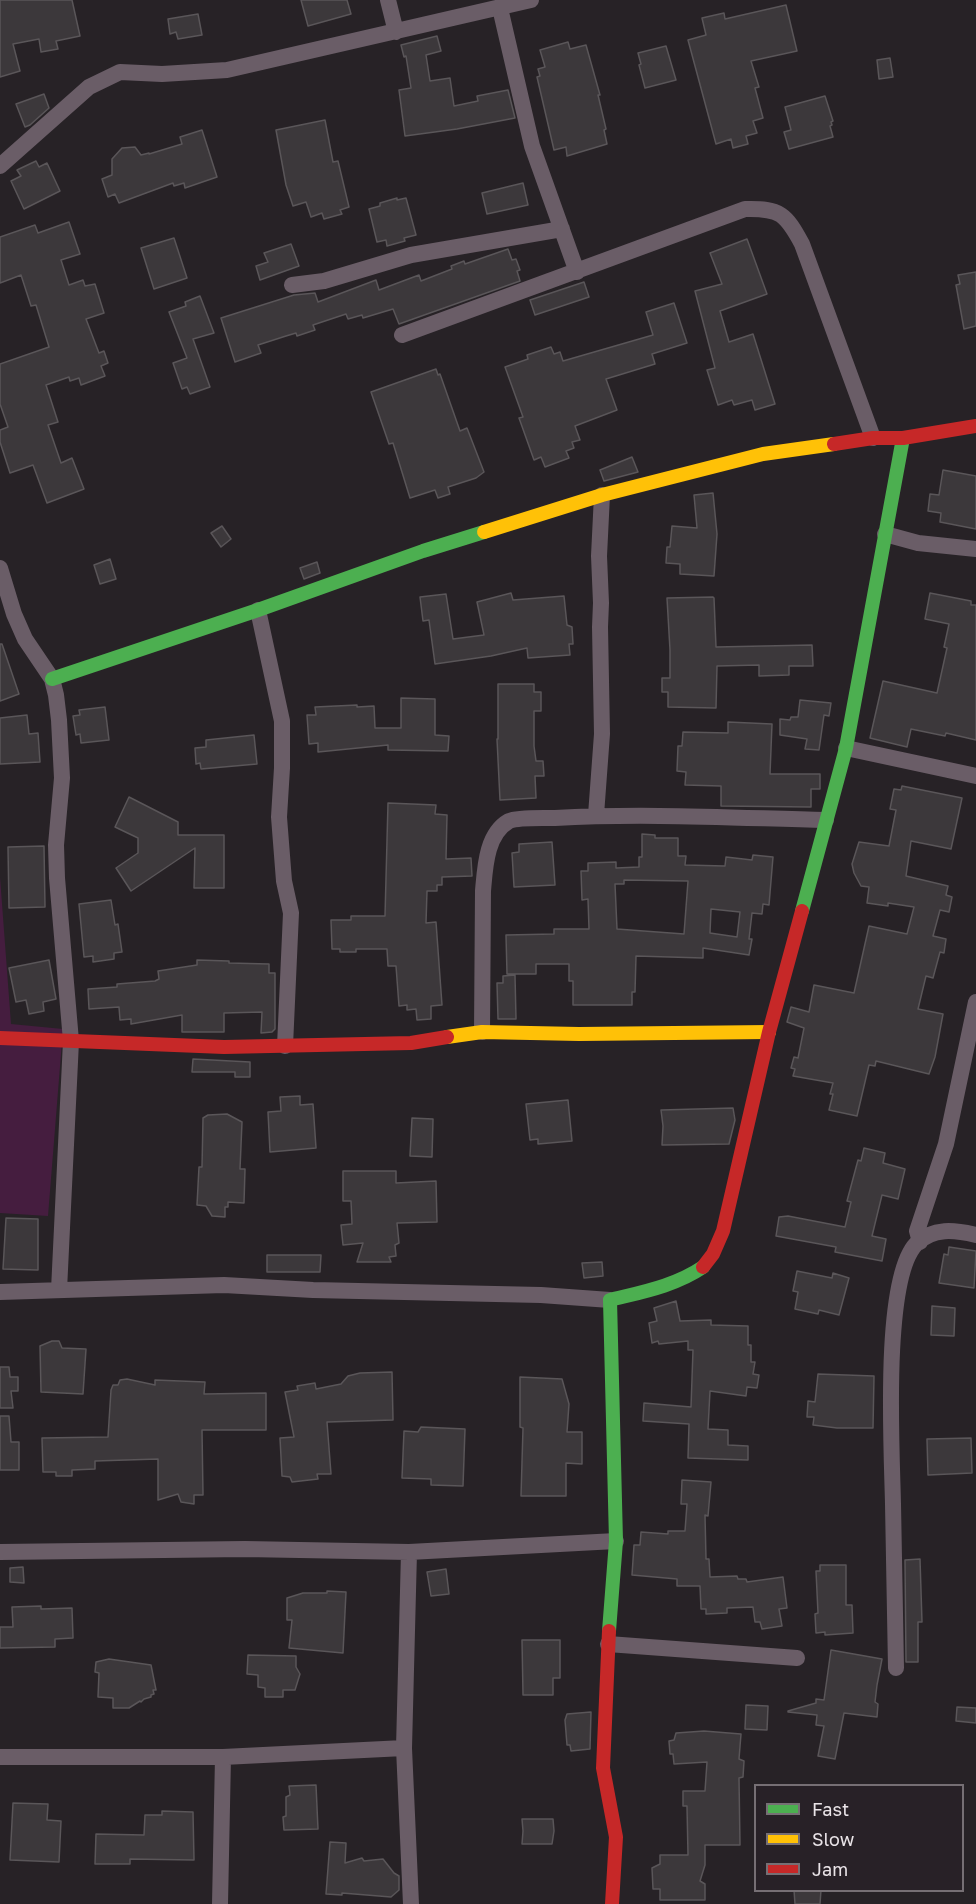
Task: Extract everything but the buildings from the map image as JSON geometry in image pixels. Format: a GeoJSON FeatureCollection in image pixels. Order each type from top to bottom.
{"type":"FeatureCollection","features":[{"type":"Feature","properties":{"kind":"street"},"geometry":{"type":"LineString","coordinates":[[388,0],[396,32]]}},
{"type":"Feature","properties":{"kind":"street"},"geometry":{"type":"LineString","coordinates":[[0,166],[89,87],[120,72],[162,74],[227,70],[531,0]]}},
{"type":"Feature","properties":{"kind":"street"},"geometry":{"type":"LineString","coordinates":[[500,8],[532,146],[577,272]]}},
{"type":"Feature","properties":{"kind":"street"},"geometry":{"type":"LineString","coordinates":[[402,335],[745,208],[767,208],[782,215],[792,224],[802,244],[873,438]]}},
{"type":"Feature","properties":{"kind":"street"},"geometry":{"type":"LineString","coordinates":[[292,285],[324,280],[411,255],[562,229]]}},
{"type":"Feature","properties":{"kind":"street"},"geometry":{"type":"LineString","coordinates":[[52,679],[258,610],[423,551],[602,495],[763,454],[873,438],[903,438],[976,426]]}},
{"type":"Feature","properties":{"kind":"street"},"geometry":{"type":"LineString","coordinates":[[0,1292],[224,1285],[313,1290],[541,1295],[610,1300],[679,1280],[698,1271],[711,1258],[723,1231],[769,1032],[846,748],[903,438]]}},
{"type":"Feature","properties":{"kind":"street"},"geometry":{"type":"LineString","coordinates":[[596,815],[602,734],[601,603],[598,556],[602,495]]}},
{"type":"Feature","properties":{"kind":"street"},"geometry":{"type":"LineString","coordinates":[[885,534],[918,543],[976,549]]}},
{"type":"Feature","properties":{"kind":"street"},"geometry":{"type":"LineString","coordinates":[[1,577],[25,639],[52,679],[59,720],[62,778],[56,845],[57,878],[71,1041],[58,1290]]}},
{"type":"Feature","properties":{"kind":"street"},"geometry":{"type":"LineString","coordinates":[[258,610],[282,721],[279,817],[284,881],[291,913],[285,1046]]}},
{"type":"Feature","properties":{"kind":"street"},"geometry":{"type":"LineString","coordinates":[[846,748],[976,776]]}},
{"type":"Feature","properties":{"kind":"street"},"geometry":{"type":"LineString","coordinates":[[482,1032],[483,891],[490,849],[497,830],[511,820],[596,815],[826,820]]}},
{"type":"Feature","properties":{"kind":"street"},"geometry":{"type":"LineString","coordinates":[[920,1242],[917,1232],[946,1144],[976,1002]]}},
{"type":"Feature","properties":{"kind":"street"},"geometry":{"type":"LineString","coordinates":[[0,1038],[224,1047],[411,1043],[482,1032],[591,1034],[769,1032]]}},
{"type":"Feature","properties":{"kind":"street"},"geometry":{"type":"LineString","coordinates":[[896,1668],[891,1373],[900,1284],[908,1258],[920,1242],[942,1230],[976,1235]]}},
{"type":"Feature","properties":{"kind":"street"},"geometry":{"type":"LineString","coordinates":[[610,1300],[616,1541],[608,1644],[603,1768],[616,1837],[612,1904]]}},
{"type":"Feature","properties":{"kind":"street"},"geometry":{"type":"LineString","coordinates":[[0,1552],[245,1549],[410,1552],[616,1541]]}},
{"type":"Feature","properties":{"kind":"street"},"geometry":{"type":"LineString","coordinates":[[410,1552],[404,1748],[411,1904]]}},
{"type":"Feature","properties":{"kind":"street"},"geometry":{"type":"LineString","coordinates":[[608,1644],[797,1658]]}},
{"type":"Feature","properties":{"kind":"street"},"geometry":{"type":"LineString","coordinates":[[0,1757],[223,1757],[404,1748]]}},
{"type":"Feature","properties":{"kind":"street"},"geometry":{"type":"LineString","coordinates":[[220,1904],[223,1757]]}},
{"type":"Feature","properties":{"kind":"shaded area"},"geometry":{"type":"Polygon","coordinates":[[[0,877],[11,1024],[63,1029],[48,1216],[0,1213],[0,877]]]}},
{"type":"Feature","properties":{"kind":"traffic: fast"},"geometry":{"type":"LineString","coordinates":[[802,911],[846,748],[903,438]]}},
{"type":"Feature","properties":{"kind":"traffic: fast"},"geometry":{"type":"LineString","coordinates":[[52,679],[484,532]]}},
{"type":"Feature","properties":{"kind":"traffic: fast"},"geometry":{"type":"LineString","coordinates":[[609,1631],[616,1541],[610,1300],[670,1284],[703,1267]]}},
{"type":"Feature","properties":{"kind":"traffic: slow"},"geometry":{"type":"LineString","coordinates":[[484,532],[602,495],[763,454],[834,444]]}},
{"type":"Feature","properties":{"kind":"traffic: slow"},"geometry":{"type":"LineString","coordinates":[[447,1037],[482,1032],[579,1034],[769,1032]]}},
{"type":"Feature","properties":{"kind":"traffic: jam"},"geometry":{"type":"LineString","coordinates":[[834,444],[873,438],[903,438],[976,426]]}},
{"type":"Feature","properties":{"kind":"traffic: jam"},"geometry":{"type":"LineString","coordinates":[[703,1267],[713,1254],[723,1231],[769,1032],[802,911]]}},
{"type":"Feature","properties":{"kind":"traffic: jam"},"geometry":{"type":"LineString","coordinates":[[0,1038],[224,1047],[411,1043],[447,1037]]}},
{"type":"Feature","properties":{"kind":"traffic: jam"},"geometry":{"type":"LineString","coordinates":[[609,1631],[603,1768],[616,1837],[612,1904]]}}]}
